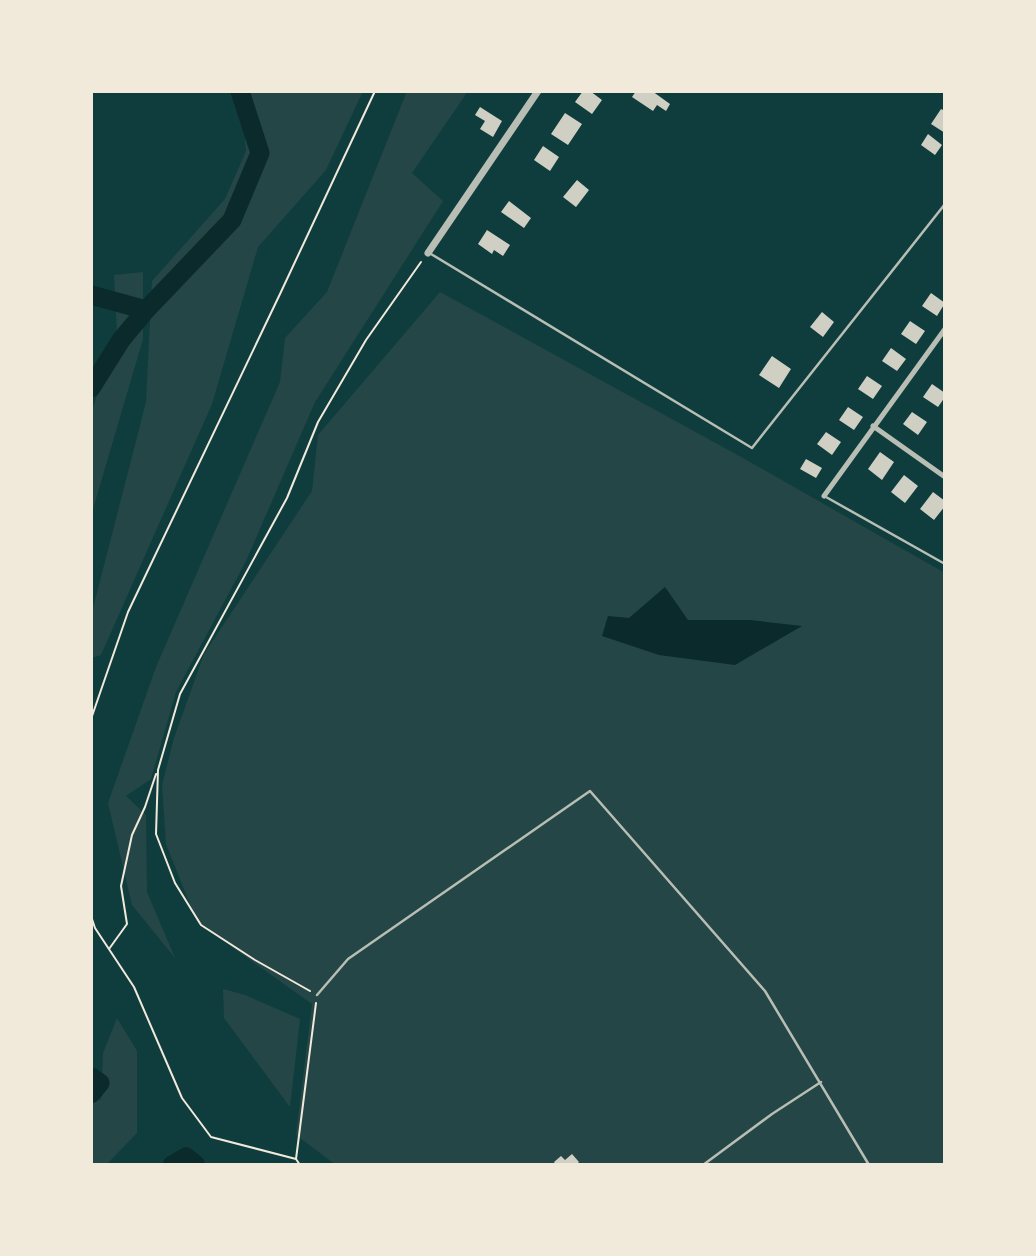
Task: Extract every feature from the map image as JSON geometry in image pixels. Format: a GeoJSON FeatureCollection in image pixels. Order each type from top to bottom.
{"type":"FeatureCollection","features":[{"type":"Feature","properties":{"kind":"street"},"geometry":{"type":"LineString","coordinates":[[428,253],[538,91]]}},
{"type":"Feature","properties":{"kind":"street"},"geometry":{"type":"LineString","coordinates":[[824,496],[945,329]]}},
{"type":"Feature","properties":{"kind":"street"},"geometry":{"type":"LineString","coordinates":[[873,426],[945,477]]}},
{"type":"Feature","properties":{"kind":"lane"},"geometry":{"type":"LineString","coordinates":[[428,253],[752,448],[945,204]]}},
{"type":"Feature","properties":{"kind":"lane"},"geometry":{"type":"LineString","coordinates":[[824,496],[945,564]]}},
{"type":"Feature","properties":{"kind":"lane"},"geometry":{"type":"LineString","coordinates":[[317,995],[348,959],[590,790],[765,991],[869,1165]]}},
{"type":"Feature","properties":{"kind":"lane"},"geometry":{"type":"LineString","coordinates":[[703,1165],[821,1082]]}},
{"type":"Feature","properties":{"kind":"path"},"geometry":{"type":"LineString","coordinates":[[91,719],[128,612],[375,91]]}},
{"type":"Feature","properties":{"kind":"path"},"geometry":{"type":"LineString","coordinates":[[109,949],[127,924],[121,886],[132,835],[158,770],[180,694],[287,498],[318,422],[366,341],[428,253]]}},
{"type":"Feature","properties":{"kind":"path"},"geometry":{"type":"LineString","coordinates":[[158,770],[156,834],[175,883],[201,925],[317,995],[296,1158],[300,1165]]}},
{"type":"Feature","properties":{"kind":"path"},"geometry":{"type":"LineString","coordinates":[[91,916],[95,928],[134,987],[182,1098],[211,1137],[296,1158]]}},
{"type":"Feature","properties":{"kind":"shaded area"},"geometry":{"type":"Polygon","coordinates":[[[241,91],[363,91],[326,170],[258,247],[212,404],[101,655],[91,658],[91,616],[146,402],[152,281],[225,199],[246,151],[241,91]]]}},
{"type":"Feature","properties":{"kind":"shaded area"},"geometry":{"type":"Polygon","coordinates":[[[407,91],[468,91],[412,173],[443,201],[315,402],[246,561],[176,692],[151,779],[126,796],[146,815],[147,892],[175,958],[132,905],[108,803],[156,667],[280,382],[285,338],[327,292],[407,91]]]}},
{"type":"Feature","properties":{"kind":"shaded area"},"geometry":{"type":"Polygon","coordinates":[[[143,272],[143,339],[91,516],[91,414],[117,333],[114,275],[143,272]]]}},
{"type":"Feature","properties":{"kind":"shaded area"},"geometry":{"type":"Polygon","coordinates":[[[440,292],[743,458],[945,573],[945,1165],[336,1165],[296,1135],[312,1004],[197,922],[166,844],[162,785],[174,738],[204,654],[312,491],[318,435],[440,292]]]}},
{"type":"Feature","properties":{"kind":"shaded area"},"geometry":{"type":"Polygon","coordinates":[[[665,587],[688,620],[750,620],[802,626],[735,665],[659,655],[602,636],[608,616],[629,618],[665,587]]]}},
{"type":"Feature","properties":{"kind":"shaded area"},"geometry":{"type":"Polygon","coordinates":[[[223,989],[245,995],[300,1019],[290,1107],[224,1018],[223,989]]]}},
{"type":"Feature","properties":{"kind":"shaded area"},"geometry":{"type":"Polygon","coordinates":[[[117,1018],[137,1051],[137,1133],[106,1165],[91,1165],[91,1068],[101,1101],[103,1053],[117,1018]]]}},
{"type":"Feature","properties":{"kind":"building"},"geometry":{"type":"Polygon","coordinates":[[[583,91],[590,91],[602,100],[592,114],[575,102],[583,91]]]}},
{"type":"Feature","properties":{"kind":"building"},"geometry":{"type":"Polygon","coordinates":[[[636,91],[652,91],[670,104],[666,111],[657,105],[653,111],[632,97],[636,91]]]}},
{"type":"Feature","properties":{"kind":"building"},"geometry":{"type":"Polygon","coordinates":[[[480,107],[502,121],[493,137],[480,129],[485,121],[475,115],[480,107]]]}},
{"type":"Feature","properties":{"kind":"building"},"geometry":{"type":"Polygon","coordinates":[[[941,109],[945,111],[945,133],[931,124],[941,109]]]}},
{"type":"Feature","properties":{"kind":"building"},"geometry":{"type":"Polygon","coordinates":[[[565,113],[582,124],[568,145],[551,134],[565,113]]]}},
{"type":"Feature","properties":{"kind":"building"},"geometry":{"type":"Polygon","coordinates":[[[928,134],[942,145],[935,155],[921,145],[928,134]]]}},
{"type":"Feature","properties":{"kind":"building"},"geometry":{"type":"Polygon","coordinates":[[[543,146],[559,157],[550,171],[534,160],[543,146]]]}},
{"type":"Feature","properties":{"kind":"building"},"geometry":{"type":"Polygon","coordinates":[[[577,180],[589,190],[576,207],[563,197],[577,180]]]}},
{"type":"Feature","properties":{"kind":"building"},"geometry":{"type":"Polygon","coordinates":[[[509,201],[531,218],[524,228],[501,212],[509,201]]]}},
{"type":"Feature","properties":{"kind":"building"},"geometry":{"type":"Polygon","coordinates":[[[487,230],[510,245],[503,256],[494,250],[492,254],[478,244],[487,230]]]}},
{"type":"Feature","properties":{"kind":"building"},"geometry":{"type":"Polygon","coordinates":[[[931,293],[945,303],[937,316],[922,306],[931,293]]]}},
{"type":"Feature","properties":{"kind":"building"},"geometry":{"type":"Polygon","coordinates":[[[822,312],[834,322],[823,337],[810,327],[822,312]]]}},
{"type":"Feature","properties":{"kind":"building"},"geometry":{"type":"Polygon","coordinates":[[[910,321],[925,331],[916,344],[901,334],[910,321]]]}},
{"type":"Feature","properties":{"kind":"building"},"geometry":{"type":"Polygon","coordinates":[[[891,348],[906,359],[897,371],[882,361],[891,348]]]}},
{"type":"Feature","properties":{"kind":"building"},"geometry":{"type":"Polygon","coordinates":[[[772,356],[791,369],[779,388],[759,375],[772,356]]]}},
{"type":"Feature","properties":{"kind":"building"},"geometry":{"type":"Polygon","coordinates":[[[867,376],[882,386],[873,399],[858,389],[867,376]]]}},
{"type":"Feature","properties":{"kind":"building"},"geometry":{"type":"Polygon","coordinates":[[[932,384],[945,393],[938,407],[923,397],[932,384]]]}},
{"type":"Feature","properties":{"kind":"building"},"geometry":{"type":"Polygon","coordinates":[[[848,407],[863,417],[854,430],[839,420],[848,407]]]}},
{"type":"Feature","properties":{"kind":"building"},"geometry":{"type":"Polygon","coordinates":[[[912,412],[927,422],[918,435],[903,424],[912,412]]]}},
{"type":"Feature","properties":{"kind":"building"},"geometry":{"type":"Polygon","coordinates":[[[826,432],[841,442],[832,455],[817,444],[826,432]]]}},
{"type":"Feature","properties":{"kind":"building"},"geometry":{"type":"Polygon","coordinates":[[[880,452],[894,462],[882,480],[868,469],[880,452]]]}},
{"type":"Feature","properties":{"kind":"building"},"geometry":{"type":"Polygon","coordinates":[[[806,459],[822,468],[816,478],[800,469],[806,459]]]}},
{"type":"Feature","properties":{"kind":"building"},"geometry":{"type":"Polygon","coordinates":[[[904,475],[918,486],[905,503],[891,492],[904,475]]]}},
{"type":"Feature","properties":{"kind":"building"},"geometry":{"type":"Polygon","coordinates":[[[933,492],[945,501],[945,506],[934,520],[920,509],[933,492]]]}},
{"type":"Feature","properties":{"kind":"building"},"geometry":{"type":"Polygon","coordinates":[[[572,1154],[579,1162],[576,1165],[556,1165],[554,1162],[561,1156],[565,1160],[572,1154]]]}},
{"type":"Feature","properties":{"kind":"waterway"},"geometry":{"type":"LineString","coordinates":[[91,388],[121,340],[146,310],[232,220],[260,153],[240,91]]}},
{"type":"Feature","properties":{"kind":"waterway"},"geometry":{"type":"LineString","coordinates":[[91,295],[146,310]]}},
{"type":"Feature","properties":{"kind":"waterway"},"geometry":{"type":"LineString","coordinates":[[91,1077],[100,1083],[91,1094]]}},
{"type":"Feature","properties":{"kind":"waterway"},"geometry":{"type":"LineString","coordinates":[[172,1165],[186,1157],[196,1165]]}}]}
